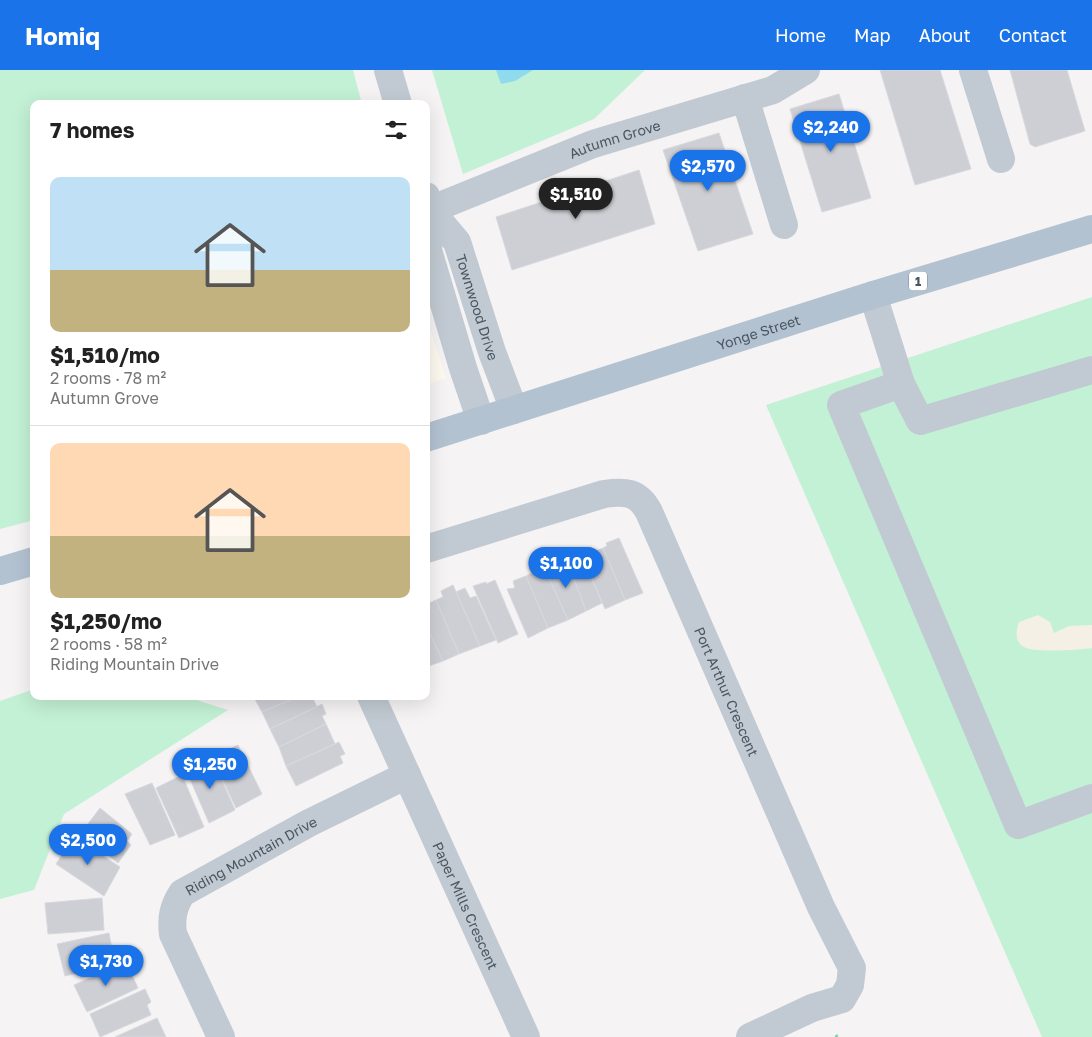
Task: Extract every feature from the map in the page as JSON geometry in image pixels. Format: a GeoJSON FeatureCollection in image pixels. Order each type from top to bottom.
{"type":"FeatureCollection","features":[{"type":"Feature","properties":{"kind":"main road","name":"Yonge Street"},"geometry":{"type":"LineString","coordinates":[[430,437],[873,295],[1092,229]]}},
{"type":"Feature","properties":{"kind":"main road"},"geometry":{"type":"LineString","coordinates":[[0,571],[30,562]]}},
{"type":"Feature","properties":{"kind":"street"},"geometry":{"type":"LineString","coordinates":[[388,70],[397,100]]}},
{"type":"Feature","properties":{"kind":"street","name":"Autumn Grove"},"geometry":{"type":"LineString","coordinates":[[430,202],[593,144],[773,90],[806,70]]}},
{"type":"Feature","properties":{"kind":"street"},"geometry":{"type":"LineString","coordinates":[[972,70],[1001,159]]}},
{"type":"Feature","properties":{"kind":"street"},"geometry":{"type":"LineString","coordinates":[[745,98],[784,225]]}},
{"type":"Feature","properties":{"kind":"street","name":"Townwood Drive"},"geometry":{"type":"LineString","coordinates":[[430,206],[457,242],[492,352],[514,410]]}},
{"type":"Feature","properties":{"kind":"street"},"geometry":{"type":"LineString","coordinates":[[430,257],[480,421]]}},
{"type":"Feature","properties":{"kind":"street"},"geometry":{"type":"LineString","coordinates":[[873,295],[901,384],[920,421],[1092,370]]}},
{"type":"Feature","properties":{"kind":"street"},"geometry":{"type":"LineString","coordinates":[[901,384],[841,405],[1018,825],[1092,798]]}},
{"type":"Feature","properties":{"kind":"street","name":"Port Arthur Crescent"},"geometry":{"type":"LineString","coordinates":[[430,548],[604,494],[618,492],[632,494],[642,501],[649,512],[821,907],[852,968],[850,985],[842,999],[812,1008],[750,1037]]}},
{"type":"Feature","properties":{"kind":"street"},"geometry":{"type":"LineString","coordinates":[[373,700],[407,775]]}},
{"type":"Feature","properties":{"kind":"street","name":"Riding Mountain Drive"},"geometry":{"type":"LineString","coordinates":[[221,1037],[173,934],[172,918],[176,903],[182,893],[309,823],[407,775]]}},
{"type":"Feature","properties":{"kind":"street","name":"Paper Mills Crescent"},"geometry":{"type":"LineString","coordinates":[[407,775],[526,1037]]}},
{"type":"Feature","properties":{"kind":"shaded area"},"geometry":{"type":"Polygon","coordinates":[[[430,328],[446,378],[430,384],[430,328]]]}},
{"type":"Feature","properties":{"kind":"green space"},"geometry":{"type":"Polygon","coordinates":[[[0,70],[353,70],[361,100],[30,100],[30,521],[0,529],[0,70]]]}},
{"type":"Feature","properties":{"kind":"green space"},"geometry":{"type":"Polygon","coordinates":[[[432,70],[645,70],[594,119],[463,174],[432,70]]]}},
{"type":"Feature","properties":{"kind":"green space"},"geometry":{"type":"Polygon","coordinates":[[[1092,297],[1092,1037],[1042,1037],[766,405],[1092,297]]]}},
{"type":"Feature","properties":{"kind":"green space"},"geometry":{"type":"Polygon","coordinates":[[[30,690],[30,700],[197,700],[228,710],[64,814],[34,890],[0,899],[0,701],[30,690]]]}},
{"type":"Feature","properties":{"kind":"sand"},"geometry":{"type":"Polygon","coordinates":[[[1038,615],[1050,622],[1054,633],[1069,626],[1092,625],[1092,648],[1037,650],[1024,647],[1017,639],[1019,622],[1038,615]]]}},
{"type":"Feature","properties":{"kind":"water"},"geometry":{"type":"Polygon","coordinates":[[[496,70],[533,70],[515,81],[501,84],[496,70]]]}},
{"type":"Feature","properties":{"kind":"building"},"geometry":{"type":"Polygon","coordinates":[[[880,70],[940,70],[971,169],[915,185],[880,70]]]}},
{"type":"Feature","properties":{"kind":"building"},"geometry":{"type":"Polygon","coordinates":[[[1010,70],[1067,70],[1085,131],[1035,147],[1030,144],[1010,70]]]}},
{"type":"Feature","properties":{"kind":"building"},"geometry":{"type":"Polygon","coordinates":[[[839,94],[871,198],[822,212],[790,109],[839,94]]]}},
{"type":"Feature","properties":{"kind":"building"},"geometry":{"type":"Polygon","coordinates":[[[719,133],[753,234],[698,251],[663,150],[719,133]]]}},
{"type":"Feature","properties":{"kind":"building"},"geometry":{"type":"Polygon","coordinates":[[[639,170],[655,224],[512,270],[496,217],[639,170]]]}},
{"type":"Feature","properties":{"kind":"building"},"geometry":{"type":"Polygon","coordinates":[[[619,538],[643,593],[625,600],[603,548],[607,546],[606,543],[619,538]]]}},
{"type":"Feature","properties":{"kind":"building"},"geometry":{"type":"Polygon","coordinates":[[[591,547],[593,552],[603,548],[625,600],[605,609],[580,551],[591,547]]]}},
{"type":"Feature","properties":{"kind":"building"},"geometry":{"type":"Polygon","coordinates":[[[580,551],[602,603],[586,611],[567,560],[571,559],[571,555],[580,551]]]}},
{"type":"Feature","properties":{"kind":"building"},"geometry":{"type":"Polygon","coordinates":[[[567,560],[586,611],[568,620],[544,567],[553,563],[554,566],[567,560]]]}},
{"type":"Feature","properties":{"kind":"building"},"geometry":{"type":"Polygon","coordinates":[[[544,567],[568,620],[548,628],[526,576],[544,567]]]}},
{"type":"Feature","properties":{"kind":"building"},"geometry":{"type":"Polygon","coordinates":[[[526,576],[548,628],[528,638],[507,589],[515,588],[513,581],[526,576]]]}},
{"type":"Feature","properties":{"kind":"building"},"geometry":{"type":"Polygon","coordinates":[[[495,580],[518,634],[498,643],[473,586],[495,580]]]}},
{"type":"Feature","properties":{"kind":"building"},"geometry":{"type":"Polygon","coordinates":[[[453,585],[480,646],[459,654],[436,600],[443,597],[441,591],[453,585]]]}},
{"type":"Feature","properties":{"kind":"building"},"geometry":{"type":"Polygon","coordinates":[[[465,588],[470,598],[476,596],[496,640],[480,646],[456,592],[465,588]]]}},
{"type":"Feature","properties":{"kind":"building"},"geometry":{"type":"Polygon","coordinates":[[[436,600],[459,654],[443,661],[430,634],[430,603],[436,600]]]}},
{"type":"Feature","properties":{"kind":"building"},"geometry":{"type":"Polygon","coordinates":[[[430,634],[443,661],[430,666],[430,634]]]}},
{"type":"Feature","properties":{"kind":"building"},"geometry":{"type":"Polygon","coordinates":[[[255,700],[290,700],[262,712],[255,700]]]}},
{"type":"Feature","properties":{"kind":"building"},"geometry":{"type":"Polygon","coordinates":[[[290,700],[314,700],[317,707],[270,729],[262,712],[290,700]]]}},
{"type":"Feature","properties":{"kind":"building"},"geometry":{"type":"Polygon","coordinates":[[[322,704],[326,714],[322,716],[326,724],[279,747],[270,729],[322,704]]]}},
{"type":"Feature","properties":{"kind":"building"},"geometry":{"type":"Polygon","coordinates":[[[326,724],[335,744],[286,766],[279,747],[326,724]]]}},
{"type":"Feature","properties":{"kind":"building"},"geometry":{"type":"Polygon","coordinates":[[[339,742],[345,754],[340,756],[343,763],[296,786],[286,766],[339,742]]]}},
{"type":"Feature","properties":{"kind":"building"},"geometry":{"type":"Polygon","coordinates":[[[238,745],[262,794],[236,808],[212,757],[238,745]]]}},
{"type":"Feature","properties":{"kind":"building"},"geometry":{"type":"Polygon","coordinates":[[[201,757],[205,768],[215,764],[235,810],[209,823],[184,765],[201,757]]]}},
{"type":"Feature","properties":{"kind":"building"},"geometry":{"type":"Polygon","coordinates":[[[182,775],[204,827],[179,838],[156,788],[182,775]]]}},
{"type":"Feature","properties":{"kind":"building"},"geometry":{"type":"Polygon","coordinates":[[[152,783],[175,835],[150,845],[125,794],[152,783]]]}},
{"type":"Feature","properties":{"kind":"building"},"geometry":{"type":"Polygon","coordinates":[[[100,808],[132,834],[127,841],[131,845],[118,863],[81,833],[100,808]]]}},
{"type":"Feature","properties":{"kind":"building"},"geometry":{"type":"Polygon","coordinates":[[[74,837],[120,867],[104,896],[56,864],[74,837]]]}},
{"type":"Feature","properties":{"kind":"building"},"geometry":{"type":"Polygon","coordinates":[[[102,898],[104,930],[48,934],[45,903],[102,898]]]}},
{"type":"Feature","properties":{"kind":"building"},"geometry":{"type":"Polygon","coordinates":[[[109,933],[113,955],[108,956],[110,965],[65,976],[57,944],[109,933]]]}},
{"type":"Feature","properties":{"kind":"building"},"geometry":{"type":"Polygon","coordinates":[[[126,962],[138,988],[87,1012],[74,985],[126,962]]]}},
{"type":"Feature","properties":{"kind":"building"},"geometry":{"type":"Polygon","coordinates":[[[145,989],[151,1002],[147,1005],[151,1015],[100,1037],[90,1014],[145,989]]]}},
{"type":"Feature","properties":{"kind":"building"},"geometry":{"type":"Polygon","coordinates":[[[157,1018],[166,1037],[115,1037],[157,1018]]]}}]}
